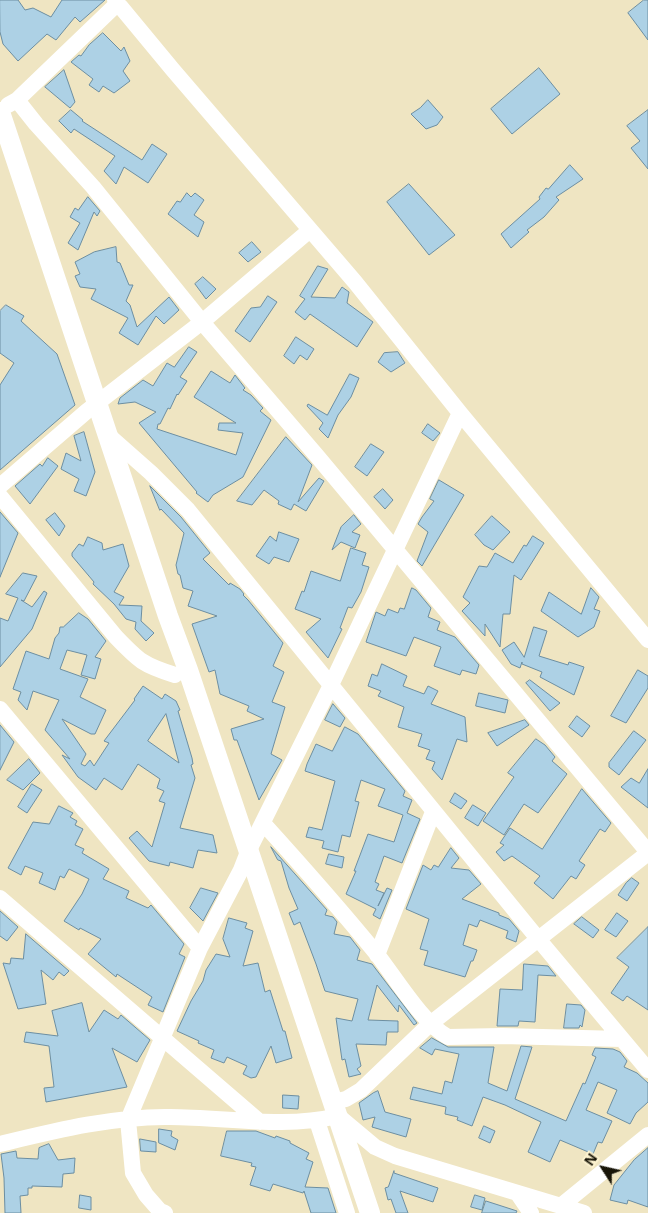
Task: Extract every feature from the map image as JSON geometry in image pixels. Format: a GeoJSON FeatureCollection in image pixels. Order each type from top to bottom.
{"type":"FeatureCollection","features":[{"type":"Feature","properties":{"kind":"street"},"geometry":{"type":"LineString","coordinates":[[244,861],[175,675],[0,111],[17,100],[117,2],[355,282],[460,413],[648,640]]}},
{"type":"Feature","properties":{"kind":"street"},"geometry":{"type":"LineString","coordinates":[[0,1144],[62,1129],[128,1120],[169,1117],[260,1122],[328,1115],[346,1099],[361,1090],[430,1024],[539,940],[648,852],[317,456],[202,322],[93,187],[17,100]]}},
{"type":"Feature","properties":{"kind":"street"},"geometry":{"type":"LineString","coordinates":[[0,153],[92,407],[108,435],[358,1213]]}},
{"type":"Feature","properties":{"kind":"street"},"geometry":{"type":"LineString","coordinates":[[0,486],[92,407],[202,322],[310,230]]}},
{"type":"Feature","properties":{"kind":"street"},"geometry":{"type":"LineString","coordinates":[[165,1213],[160,1211],[146,1195],[133,1173],[128,1120],[200,948],[331,686],[460,413]]}},
{"type":"Feature","properties":{"kind":"street"},"geometry":{"type":"LineString","coordinates":[[108,435],[151,473],[188,510],[539,940],[648,1070]]}},
{"type":"Feature","properties":{"kind":"street"},"geometry":{"type":"LineString","coordinates":[[0,496],[116,637],[136,658],[150,667],[175,675]]}},
{"type":"Feature","properties":{"kind":"street"},"geometry":{"type":"LineString","coordinates":[[0,709],[200,948]]}},
{"type":"Feature","properties":{"kind":"street"},"geometry":{"type":"LineString","coordinates":[[378,955],[434,812]]}},
{"type":"Feature","properties":{"kind":"street"},"geometry":{"type":"LineString","coordinates":[[263,823],[321,886],[378,955],[430,1024],[441,1034],[448,1037],[502,1036],[622,1039]]}},
{"type":"Feature","properties":{"kind":"street"},"geometry":{"type":"LineString","coordinates":[[0,898],[260,1122]]}},
{"type":"Feature","properties":{"kind":"street"},"geometry":{"type":"LineString","coordinates":[[328,1115],[375,1147],[396,1156],[584,1213]]}},
{"type":"Feature","properties":{"kind":"street"},"geometry":{"type":"LineString","coordinates":[[328,1115],[347,1213]]}},
{"type":"Feature","properties":{"kind":"street"},"geometry":{"type":"LineString","coordinates":[[328,1115],[370,1213]]}},
{"type":"Feature","properties":{"kind":"street"},"geometry":{"type":"LineString","coordinates":[[562,1206],[648,1136]]}},
{"type":"Feature","properties":{"kind":"street"},"geometry":{"type":"LineString","coordinates":[[518,1194],[531,1213]]}},
{"type":"Feature","properties":{"kind":"building"},"geometry":{"type":"Polygon","coordinates":[[[0,0],[18,0],[25,10],[33,8],[51,17],[62,0],[105,0],[80,22],[75,17],[56,40],[47,34],[18,61],[3,44],[0,32],[0,0]]]}},
{"type":"Feature","properties":{"kind":"building"},"geometry":{"type":"Polygon","coordinates":[[[644,0],[648,0],[648,40],[628,13],[644,0]]]}},
{"type":"Feature","properties":{"kind":"building"},"geometry":{"type":"Polygon","coordinates":[[[103,33],[121,51],[124,47],[130,61],[123,71],[130,81],[114,93],[103,86],[99,92],[89,85],[93,79],[71,62],[79,55],[81,56],[89,45],[103,33]]]}},
{"type":"Feature","properties":{"kind":"building"},"geometry":{"type":"Polygon","coordinates":[[[539,68],[560,94],[512,134],[491,109],[539,68]]]}},
{"type":"Feature","properties":{"kind":"building"},"geometry":{"type":"Polygon","coordinates":[[[64,70],[75,102],[70,108],[45,87],[64,70]]]}},
{"type":"Feature","properties":{"kind":"building"},"geometry":{"type":"Polygon","coordinates":[[[428,100],[443,117],[437,125],[426,129],[411,114],[428,100]]]}},
{"type":"Feature","properties":{"kind":"building"},"geometry":{"type":"Polygon","coordinates":[[[71,110],[82,121],[142,160],[152,144],[167,154],[148,183],[124,167],[116,184],[104,171],[115,156],[74,129],[71,133],[59,121],[71,110]]]}},
{"type":"Feature","properties":{"kind":"building"},"geometry":{"type":"Polygon","coordinates":[[[648,110],[648,169],[631,148],[640,141],[627,126],[648,110]]]}},
{"type":"Feature","properties":{"kind":"building"},"geometry":{"type":"Polygon","coordinates":[[[570,165],[583,179],[556,197],[559,200],[544,217],[527,230],[529,232],[511,248],[501,234],[540,199],[539,197],[546,188],[548,189],[570,165]]]}},
{"type":"Feature","properties":{"kind":"building"},"geometry":{"type":"Polygon","coordinates":[[[409,184],[455,235],[429,255],[387,202],[409,184]]]}},
{"type":"Feature","properties":{"kind":"building"},"geometry":{"type":"Polygon","coordinates":[[[187,193],[191,197],[195,193],[204,200],[194,215],[204,222],[198,237],[168,214],[177,201],[180,202],[187,193]]]}},
{"type":"Feature","properties":{"kind":"building"},"geometry":{"type":"Polygon","coordinates":[[[88,197],[100,211],[97,216],[94,212],[78,250],[68,243],[80,223],[70,217],[75,208],[78,210],[88,197]]]}},
{"type":"Feature","properties":{"kind":"building"},"geometry":{"type":"Polygon","coordinates":[[[252,242],[261,252],[248,262],[239,253],[252,242]]]}},
{"type":"Feature","properties":{"kind":"building"},"geometry":{"type":"Polygon","coordinates":[[[116,247],[117,262],[120,263],[129,285],[133,285],[126,301],[130,305],[137,327],[169,297],[179,310],[164,324],[156,316],[138,345],[119,333],[128,318],[91,299],[96,289],[80,287],[75,276],[80,274],[75,262],[94,252],[116,247]]]}},
{"type":"Feature","properties":{"kind":"building"},"geometry":{"type":"Polygon","coordinates":[[[318,266],[328,269],[311,297],[335,298],[342,287],[349,292],[347,303],[373,322],[357,347],[310,314],[305,320],[295,312],[305,299],[300,296],[318,266]]]}},
{"type":"Feature","properties":{"kind":"building"},"geometry":{"type":"Polygon","coordinates":[[[203,277],[216,289],[206,299],[195,284],[203,277]]]}},
{"type":"Feature","properties":{"kind":"building"},"geometry":{"type":"Polygon","coordinates":[[[268,296],[277,302],[250,342],[235,331],[251,308],[260,307],[268,296]]]}},
{"type":"Feature","properties":{"kind":"building"},"geometry":{"type":"Polygon","coordinates":[[[6,305],[24,316],[21,321],[57,354],[75,405],[0,470],[0,385],[14,363],[0,353],[0,311],[6,305]]]}},
{"type":"Feature","properties":{"kind":"building"},"geometry":{"type":"Polygon","coordinates":[[[296,337],[314,349],[307,360],[300,355],[294,364],[284,356],[296,337]]]}},
{"type":"Feature","properties":{"kind":"building"},"geometry":{"type":"Polygon","coordinates":[[[189,347],[197,352],[180,377],[187,381],[177,394],[170,409],[168,408],[160,424],[158,424],[157,429],[236,455],[243,433],[218,430],[219,423],[236,423],[194,397],[211,371],[230,383],[235,375],[245,388],[243,390],[251,395],[263,408],[260,411],[271,420],[243,477],[213,495],[208,502],[196,493],[139,423],[156,412],[135,402],[118,404],[120,398],[143,380],[153,386],[167,363],[174,367],[189,347]]]}},
{"type":"Feature","properties":{"kind":"building"},"geometry":{"type":"Polygon","coordinates":[[[398,352],[405,363],[391,372],[378,362],[384,353],[398,352]]]}},
{"type":"Feature","properties":{"kind":"building"},"geometry":{"type":"Polygon","coordinates":[[[350,374],[359,378],[351,397],[338,415],[328,438],[319,429],[323,423],[307,406],[308,404],[327,415],[350,374]]]}},
{"type":"Feature","properties":{"kind":"building"},"geometry":{"type":"Polygon","coordinates":[[[428,424],[440,433],[433,441],[422,433],[428,424]]]}},
{"type":"Feature","properties":{"kind":"building"},"geometry":{"type":"Polygon","coordinates":[[[84,432],[95,472],[86,496],[74,491],[79,479],[61,469],[66,453],[81,461],[74,436],[84,432]]]}},
{"type":"Feature","properties":{"kind":"building"},"geometry":{"type":"Polygon","coordinates":[[[286,437],[312,465],[298,502],[319,478],[324,481],[306,511],[294,504],[291,510],[278,504],[279,501],[264,490],[252,505],[237,501],[286,437]]]}},
{"type":"Feature","properties":{"kind":"building"},"geometry":{"type":"Polygon","coordinates":[[[371,444],[384,452],[367,476],[355,467],[371,444]]]}},
{"type":"Feature","properties":{"kind":"building"},"geometry":{"type":"Polygon","coordinates":[[[48,458],[58,466],[30,504],[15,486],[40,464],[42,466],[48,458]]]}},
{"type":"Feature","properties":{"kind":"building"},"geometry":{"type":"Polygon","coordinates":[[[439,480],[464,495],[422,566],[417,561],[428,532],[418,524],[434,501],[430,499],[439,480]]]}},
{"type":"Feature","properties":{"kind":"building"},"geometry":{"type":"Polygon","coordinates":[[[150,486],[181,517],[210,553],[203,559],[229,585],[230,583],[240,589],[283,643],[273,666],[284,672],[272,702],[285,707],[271,754],[282,760],[259,800],[237,740],[234,740],[231,729],[264,719],[247,711],[249,706],[220,694],[215,670],[209,672],[192,624],[217,616],[188,606],[193,591],[183,588],[176,565],[184,533],[160,510],[150,486]]]}},
{"type":"Feature","properties":{"kind":"building"},"geometry":{"type":"Polygon","coordinates":[[[383,489],[393,500],[385,509],[374,497],[383,489]]]}},
{"type":"Feature","properties":{"kind":"building"},"geometry":{"type":"Polygon","coordinates":[[[0,512],[18,533],[0,577],[0,512]]]}},
{"type":"Feature","properties":{"kind":"building"},"geometry":{"type":"Polygon","coordinates":[[[55,513],[65,526],[59,536],[46,520],[55,513]]]}},
{"type":"Feature","properties":{"kind":"building"},"geometry":{"type":"Polygon","coordinates":[[[354,515],[361,524],[352,532],[360,535],[355,548],[341,542],[332,550],[341,527],[354,515]]]}},
{"type":"Feature","properties":{"kind":"building"},"geometry":{"type":"Polygon","coordinates":[[[492,516],[510,532],[493,550],[484,545],[475,535],[492,516]]]}},
{"type":"Feature","properties":{"kind":"building"},"geometry":{"type":"Polygon","coordinates":[[[279,532],[299,539],[289,562],[274,557],[269,564],[256,556],[270,536],[276,541],[279,532]]]}},
{"type":"Feature","properties":{"kind":"building"},"geometry":{"type":"Polygon","coordinates":[[[533,536],[544,543],[521,580],[514,575],[510,614],[503,614],[500,647],[485,624],[485,636],[462,611],[470,603],[463,597],[479,566],[487,567],[495,553],[513,563],[524,545],[526,546],[533,536]]]}},
{"type":"Feature","properties":{"kind":"building"},"geometry":{"type":"Polygon","coordinates":[[[88,537],[102,543],[103,550],[123,544],[129,566],[114,592],[124,597],[119,605],[142,606],[141,621],[154,633],[146,641],[135,629],[136,622],[126,619],[114,604],[93,584],[94,582],[72,556],[72,553],[79,544],[83,546],[88,537]]]}},
{"type":"Feature","properties":{"kind":"building"},"geometry":{"type":"Polygon","coordinates":[[[351,548],[366,553],[362,565],[369,567],[361,592],[352,608],[348,607],[340,628],[342,629],[328,658],[306,632],[321,619],[295,609],[302,591],[304,592],[311,571],[340,581],[351,548]]]}},
{"type":"Feature","properties":{"kind":"building"},"geometry":{"type":"Polygon","coordinates":[[[23,573],[37,576],[24,601],[21,600],[32,607],[44,591],[47,593],[32,629],[0,667],[0,618],[8,621],[18,598],[6,594],[23,573]]]}},
{"type":"Feature","properties":{"kind":"building"},"geometry":{"type":"Polygon","coordinates":[[[412,588],[416,590],[431,608],[428,617],[440,622],[437,630],[455,637],[479,665],[476,674],[462,670],[460,675],[434,666],[441,647],[414,637],[406,656],[366,642],[376,612],[385,616],[388,609],[398,613],[400,608],[404,609],[412,588]]]}},
{"type":"Feature","properties":{"kind":"building"},"geometry":{"type":"Polygon","coordinates":[[[591,588],[599,597],[594,609],[600,611],[594,627],[578,637],[541,611],[549,592],[581,614],[591,588]]]}},
{"type":"Feature","properties":{"kind":"building"},"geometry":{"type":"Polygon","coordinates":[[[79,613],[88,619],[106,641],[95,657],[101,659],[95,679],[81,675],[87,655],[67,650],[60,669],[88,679],[80,697],[106,710],[95,734],[91,734],[62,719],[86,754],[81,764],[85,766],[90,760],[94,766],[109,743],[104,741],[135,700],[143,686],[162,699],[165,694],[176,701],[192,758],[193,764],[191,765],[195,778],[180,828],[213,835],[217,853],[198,850],[193,868],[170,862],[169,866],[149,861],[129,838],[137,831],[152,847],[165,803],[159,801],[164,791],[157,788],[160,779],[138,764],[122,790],[104,778],[96,790],[78,777],[62,755],[70,759],[45,730],[59,700],[33,691],[27,710],[18,700],[21,692],[13,689],[26,651],[49,659],[55,638],[59,633],[60,627],[63,627],[79,613]],[[166,714],[148,741],[179,763],[166,714]]]}},
{"type":"Feature","properties":{"kind":"building"},"geometry":{"type":"Polygon","coordinates":[[[534,627],[547,631],[539,656],[568,665],[569,662],[584,667],[574,695],[540,677],[542,672],[522,664],[522,662],[520,668],[511,664],[502,650],[514,642],[524,657],[534,627]]]}},
{"type":"Feature","properties":{"kind":"building"},"geometry":{"type":"Polygon","coordinates":[[[382,664],[407,676],[403,686],[424,694],[428,686],[438,691],[431,704],[465,717],[467,742],[457,739],[442,780],[432,769],[435,762],[426,759],[430,750],[418,746],[422,734],[398,727],[404,707],[378,696],[381,691],[368,686],[372,674],[377,676],[382,664]]]}},
{"type":"Feature","properties":{"kind":"building"},"geometry":{"type":"Polygon","coordinates":[[[638,670],[648,676],[648,688],[626,723],[611,716],[638,670]]]}},
{"type":"Feature","properties":{"kind":"building"},"geometry":{"type":"Polygon","coordinates":[[[530,680],[560,703],[550,711],[526,683],[530,680]]]}},
{"type":"Feature","properties":{"kind":"building"},"geometry":{"type":"Polygon","coordinates":[[[479,693],[508,700],[505,713],[476,706],[479,693]]]}},
{"type":"Feature","properties":{"kind":"building"},"geometry":{"type":"Polygon","coordinates":[[[333,704],[345,718],[340,727],[325,720],[333,704]]]}},
{"type":"Feature","properties":{"kind":"building"},"geometry":{"type":"Polygon","coordinates":[[[577,716],[590,726],[582,737],[569,727],[577,716]]]}},
{"type":"Feature","properties":{"kind":"building"},"geometry":{"type":"Polygon","coordinates":[[[525,720],[529,725],[497,746],[488,733],[525,720]]]}},
{"type":"Feature","properties":{"kind":"building"},"geometry":{"type":"Polygon","coordinates":[[[0,725],[14,742],[0,770],[0,725]]]}},
{"type":"Feature","properties":{"kind":"building"},"geometry":{"type":"Polygon","coordinates":[[[345,727],[358,734],[405,791],[403,796],[412,800],[407,813],[420,819],[402,863],[384,856],[375,882],[379,884],[376,890],[384,893],[378,906],[387,888],[392,890],[380,919],[373,915],[376,909],[346,894],[368,834],[394,842],[403,815],[378,806],[385,789],[361,780],[355,801],[359,802],[350,837],[342,835],[338,852],[322,848],[324,841],[306,837],[309,827],[322,830],[335,781],[305,771],[307,764],[316,744],[332,751],[345,727]]]}},
{"type":"Feature","properties":{"kind":"building"},"geometry":{"type":"Polygon","coordinates":[[[634,731],[646,740],[619,775],[609,767],[609,763],[634,731]]]}},
{"type":"Feature","properties":{"kind":"building"},"geometry":{"type":"Polygon","coordinates":[[[536,739],[545,745],[555,757],[552,761],[567,774],[538,813],[524,804],[504,835],[483,821],[514,777],[508,773],[536,739]]]}},
{"type":"Feature","properties":{"kind":"building"},"geometry":{"type":"Polygon","coordinates":[[[29,759],[40,773],[23,790],[7,780],[29,759]]]}},
{"type":"Feature","properties":{"kind":"building"},"geometry":{"type":"Polygon","coordinates":[[[648,769],[648,808],[621,787],[631,778],[639,783],[648,769]]]}},
{"type":"Feature","properties":{"kind":"building"},"geometry":{"type":"Polygon","coordinates":[[[32,784],[42,790],[27,813],[18,807],[32,784]]]}},
{"type":"Feature","properties":{"kind":"building"},"geometry":{"type":"Polygon","coordinates":[[[582,789],[611,823],[605,832],[600,829],[579,861],[585,865],[576,879],[571,876],[553,899],[534,883],[540,876],[512,856],[504,861],[496,852],[504,845],[500,843],[510,828],[542,849],[582,789]]]}},
{"type":"Feature","properties":{"kind":"building"},"geometry":{"type":"Polygon","coordinates":[[[455,793],[467,801],[461,809],[450,802],[455,793]]]}},
{"type":"Feature","properties":{"kind":"building"},"geometry":{"type":"Polygon","coordinates":[[[473,805],[486,813],[478,826],[465,818],[473,805]]]}},
{"type":"Feature","properties":{"kind":"building"},"geometry":{"type":"Polygon","coordinates":[[[59,806],[73,813],[70,817],[77,821],[75,825],[83,829],[75,845],[84,849],[82,853],[109,869],[103,879],[129,891],[126,898],[148,908],[151,905],[184,944],[179,954],[185,957],[163,1012],[148,1005],[152,997],[117,974],[116,977],[88,954],[101,939],[80,928],[79,930],[64,921],[82,894],[89,879],[69,869],[64,878],[60,876],[55,890],[39,883],[43,873],[25,866],[21,875],[8,868],[33,822],[49,824],[59,806]]]}},
{"type":"Feature","properties":{"kind":"building"},"geometry":{"type":"Polygon","coordinates":[[[271,847],[327,910],[325,915],[333,917],[337,922],[334,934],[350,937],[360,950],[357,960],[372,964],[417,1023],[414,1025],[399,1005],[398,1012],[377,985],[368,1020],[398,1021],[398,1032],[387,1032],[386,1045],[356,1044],[361,1066],[357,1069],[361,1074],[349,1077],[345,1059],[342,1060],[336,1018],[352,1021],[358,999],[325,991],[300,922],[294,925],[289,913],[298,909],[281,861],[278,860],[271,847]]]}},
{"type":"Feature","properties":{"kind":"building"},"geometry":{"type":"Polygon","coordinates":[[[451,848],[459,858],[451,868],[469,870],[481,884],[462,899],[499,913],[499,915],[509,919],[519,931],[516,942],[506,938],[508,931],[480,920],[477,927],[469,924],[463,945],[477,950],[465,977],[424,965],[428,951],[420,949],[429,919],[406,909],[423,865],[431,870],[434,865],[438,867],[451,848]]]}},
{"type":"Feature","properties":{"kind":"building"},"geometry":{"type":"Polygon","coordinates":[[[329,854],[344,857],[342,868],[326,864],[329,854]]]}},
{"type":"Feature","properties":{"kind":"building"},"geometry":{"type":"Polygon","coordinates":[[[632,878],[639,883],[627,901],[618,895],[632,878]]]}},
{"type":"Feature","properties":{"kind":"building"},"geometry":{"type":"Polygon","coordinates":[[[201,888],[218,893],[203,921],[190,908],[201,888]]]}},
{"type":"Feature","properties":{"kind":"building"},"geometry":{"type":"Polygon","coordinates":[[[0,911],[18,927],[7,941],[0,936],[0,911]]]}},
{"type":"Feature","properties":{"kind":"building"},"geometry":{"type":"Polygon","coordinates":[[[617,913],[628,921],[616,937],[605,930],[617,913]]]}},
{"type":"Feature","properties":{"kind":"building"},"geometry":{"type":"Polygon","coordinates":[[[582,917],[599,930],[593,938],[574,924],[582,917]]]}},
{"type":"Feature","properties":{"kind":"building"},"geometry":{"type":"Polygon","coordinates":[[[229,918],[247,923],[245,928],[253,931],[243,966],[258,963],[265,992],[270,990],[283,1031],[285,1031],[292,1058],[276,1063],[271,1046],[256,1077],[251,1078],[243,1074],[247,1066],[227,1057],[224,1063],[211,1058],[214,1050],[177,1031],[203,981],[206,970],[216,954],[230,957],[223,939],[229,918]]]}},
{"type":"Feature","properties":{"kind":"building"},"geometry":{"type":"Polygon","coordinates":[[[648,927],[648,1010],[627,996],[623,1001],[611,993],[629,967],[617,958],[648,927]]]}},
{"type":"Feature","properties":{"kind":"building"},"geometry":{"type":"Polygon","coordinates":[[[26,934],[69,971],[64,976],[59,972],[53,980],[41,970],[46,1004],[18,1009],[3,963],[10,964],[11,958],[23,959],[26,934]]]}},
{"type":"Feature","properties":{"kind":"building"},"geometry":{"type":"Polygon","coordinates":[[[524,964],[548,966],[556,976],[538,975],[535,1022],[519,1021],[518,1026],[497,1026],[500,989],[522,990],[524,964]]]}},
{"type":"Feature","properties":{"kind":"building"},"geometry":{"type":"Polygon","coordinates":[[[82,1003],[89,1032],[104,1010],[118,1019],[121,1015],[150,1040],[137,1062],[112,1048],[127,1087],[46,1102],[44,1088],[54,1087],[49,1046],[24,1042],[26,1032],[58,1036],[52,1011],[82,1003]]]}},
{"type":"Feature","properties":{"kind":"building"},"geometry":{"type":"Polygon","coordinates":[[[567,1004],[581,1005],[585,1010],[582,1027],[580,1025],[579,1028],[564,1028],[567,1004]]]}},
{"type":"Feature","properties":{"kind":"building"},"geometry":{"type":"Polygon","coordinates":[[[432,1038],[448,1047],[494,1047],[488,1083],[507,1091],[521,1046],[532,1047],[515,1099],[566,1121],[596,1057],[592,1055],[595,1048],[613,1049],[620,1052],[627,1061],[624,1067],[637,1073],[648,1083],[648,1102],[636,1113],[630,1124],[607,1113],[617,1090],[598,1082],[586,1110],[612,1121],[602,1143],[598,1142],[593,1154],[560,1140],[550,1162],[528,1152],[541,1122],[505,1105],[483,1097],[472,1126],[457,1120],[458,1117],[445,1114],[446,1107],[410,1099],[413,1087],[442,1094],[445,1081],[452,1083],[459,1054],[435,1049],[432,1055],[420,1048],[432,1038]]]}},
{"type":"Feature","properties":{"kind":"building"},"geometry":{"type":"Polygon","coordinates":[[[378,1091],[385,1112],[411,1119],[406,1137],[372,1127],[375,1117],[363,1120],[359,1103],[378,1091]]]}},
{"type":"Feature","properties":{"kind":"building"},"geometry":{"type":"Polygon","coordinates":[[[283,1095],[299,1096],[298,1109],[283,1108],[283,1095]]]}},
{"type":"Feature","properties":{"kind":"building"},"geometry":{"type":"Polygon","coordinates":[[[484,1126],[495,1131],[490,1143],[479,1138],[484,1126]]]}},
{"type":"Feature","properties":{"kind":"building"},"geometry":{"type":"Polygon","coordinates":[[[159,1129],[172,1131],[171,1136],[178,1140],[175,1150],[159,1143],[159,1129]]]}},
{"type":"Feature","properties":{"kind":"building"},"geometry":{"type":"Polygon","coordinates":[[[227,1131],[256,1131],[275,1138],[276,1136],[290,1141],[290,1143],[309,1153],[306,1159],[313,1162],[305,1187],[328,1188],[336,1213],[311,1213],[304,1191],[303,1193],[273,1184],[270,1191],[250,1185],[256,1167],[251,1166],[252,1163],[221,1156],[227,1131]]]}},
{"type":"Feature","properties":{"kind":"building"},"geometry":{"type":"Polygon","coordinates":[[[140,1139],[156,1142],[156,1152],[141,1151],[140,1139]]]}},
{"type":"Feature","properties":{"kind":"building"},"geometry":{"type":"Polygon","coordinates":[[[49,1144],[58,1160],[75,1158],[74,1173],[63,1174],[62,1187],[32,1186],[32,1188],[28,1188],[28,1195],[20,1196],[21,1213],[5,1213],[1,1154],[16,1151],[17,1158],[38,1159],[39,1148],[49,1144]]]}},
{"type":"Feature","properties":{"kind":"building"},"geometry":{"type":"Polygon","coordinates":[[[648,1148],[648,1207],[628,1200],[627,1204],[610,1200],[614,1185],[634,1160],[648,1148]]]}},
{"type":"Feature","properties":{"kind":"building"},"geometry":{"type":"Polygon","coordinates":[[[394,1171],[394,1173],[438,1188],[433,1202],[400,1191],[408,1213],[396,1213],[391,1199],[388,1200],[385,1188],[388,1187],[394,1171]]]}},
{"type":"Feature","properties":{"kind":"building"},"geometry":{"type":"Polygon","coordinates":[[[80,1195],[91,1197],[91,1210],[79,1208],[80,1195]]]}},
{"type":"Feature","properties":{"kind":"building"},"geometry":{"type":"Polygon","coordinates":[[[475,1195],[485,1198],[482,1210],[471,1207],[475,1195]]]}},
{"type":"Feature","properties":{"kind":"building"},"geometry":{"type":"Polygon","coordinates":[[[486,1201],[517,1211],[516,1213],[482,1213],[486,1201]]]}}]}
